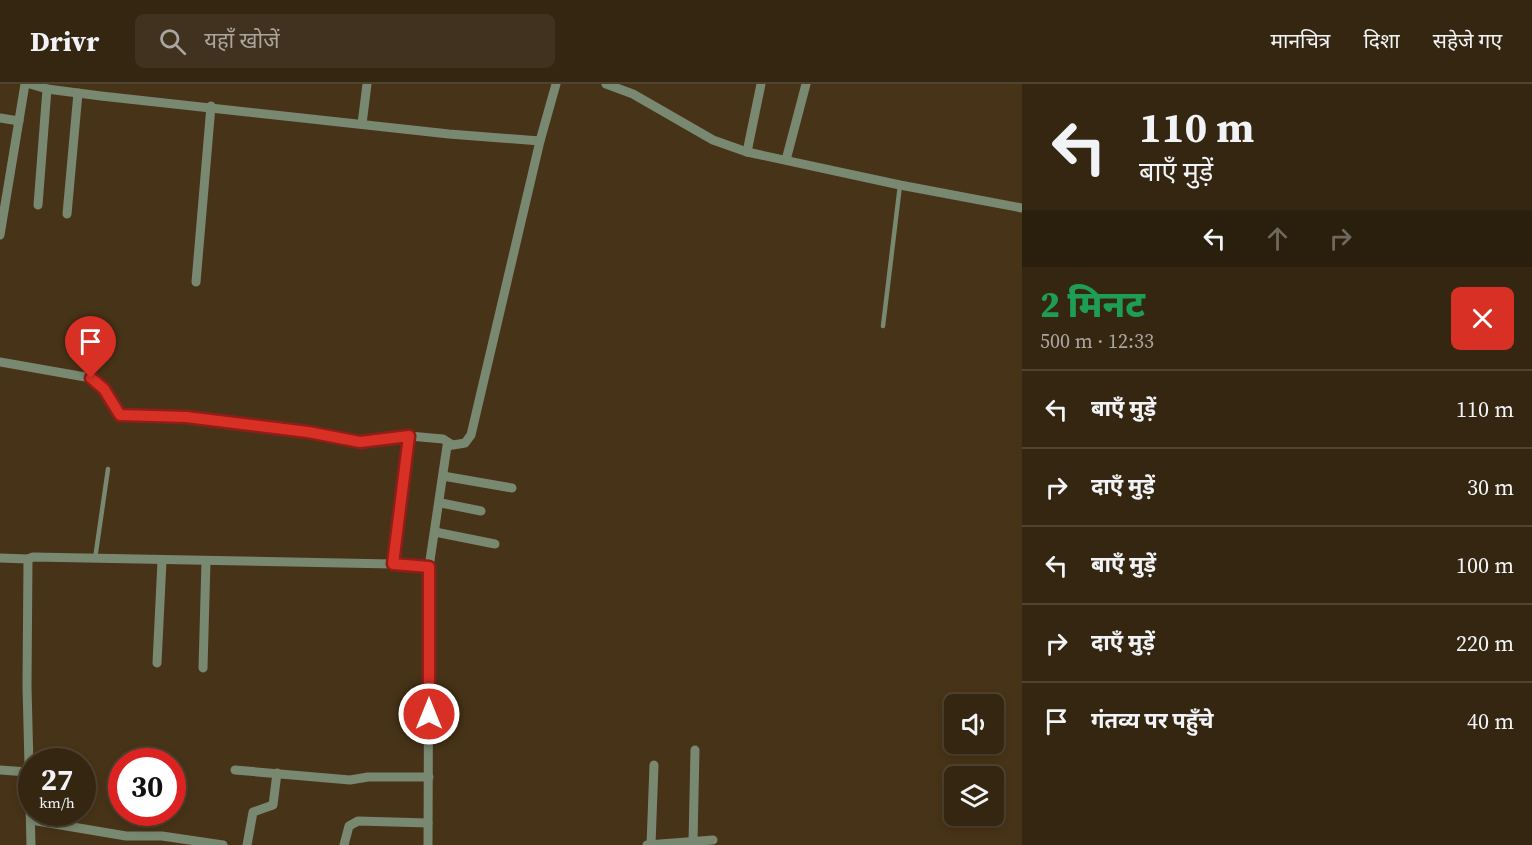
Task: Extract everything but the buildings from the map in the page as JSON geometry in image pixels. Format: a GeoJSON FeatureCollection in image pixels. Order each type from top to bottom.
{"type":"FeatureCollection","features":[{"type":"Feature","properties":{"kind":"street"},"geometry":{"type":"LineString","coordinates":[[0,235],[25,84]]}},
{"type":"Feature","properties":{"kind":"street"},"geometry":{"type":"LineString","coordinates":[[30,84],[78,93],[540,141]]}},
{"type":"Feature","properties":{"kind":"street"},"geometry":{"type":"LineString","coordinates":[[362,124],[367,84]]}},
{"type":"Feature","properties":{"kind":"street"},"geometry":{"type":"LineString","coordinates":[[0,362],[91,378],[104,389],[120,415],[186,417],[299,430],[360,442],[409,436],[443,439],[451,444],[465,443],[471,435],[540,141],[556,84]]}},
{"type":"Feature","properties":{"kind":"street"},"geometry":{"type":"LineString","coordinates":[[606,84],[635,95],[713,140],[747,152],[900,185],[1022,208]]}},
{"type":"Feature","properties":{"kind":"street"},"geometry":{"type":"LineString","coordinates":[[635,95],[639,84]]}},
{"type":"Feature","properties":{"kind":"street"},"geometry":{"type":"LineString","coordinates":[[747,152],[760,84]]}},
{"type":"Feature","properties":{"kind":"street"},"geometry":{"type":"LineString","coordinates":[[786,160],[806,84]]}},
{"type":"Feature","properties":{"kind":"street"},"geometry":{"type":"LineString","coordinates":[[38,205],[47,89]]}},
{"type":"Feature","properties":{"kind":"street"},"geometry":{"type":"LineString","coordinates":[[67,214],[78,93]]}},
{"type":"Feature","properties":{"kind":"street"},"geometry":{"type":"LineString","coordinates":[[196,282],[211,106]]}},
{"type":"Feature","properties":{"kind":"street"},"geometry":{"type":"LineString","coordinates":[[0,118],[20,121]]}},
{"type":"Feature","properties":{"kind":"street"},"geometry":{"type":"LineString","coordinates":[[393,564],[409,436]]}},
{"type":"Feature","properties":{"kind":"street"},"geometry":{"type":"LineString","coordinates":[[428,845],[429,567],[441,503],[447,447],[451,444]]}},
{"type":"Feature","properties":{"kind":"street"},"geometry":{"type":"LineString","coordinates":[[443,476],[513,488]]}},
{"type":"Feature","properties":{"kind":"street"},"geometry":{"type":"LineString","coordinates":[[441,503],[481,511]]}},
{"type":"Feature","properties":{"kind":"street"},"geometry":{"type":"LineString","coordinates":[[435,532],[495,544]]}},
{"type":"Feature","properties":{"kind":"street"},"geometry":{"type":"LineString","coordinates":[[0,558],[393,564],[429,567]]}},
{"type":"Feature","properties":{"kind":"street"},"geometry":{"type":"LineString","coordinates":[[27,559],[28,748]]}},
{"type":"Feature","properties":{"kind":"street"},"geometry":{"type":"LineString","coordinates":[[157,663],[162,561]]}},
{"type":"Feature","properties":{"kind":"street"},"geometry":{"type":"LineString","coordinates":[[202,668],[206,561]]}},
{"type":"Feature","properties":{"kind":"street"},"geometry":{"type":"LineString","coordinates":[[693,842],[695,750]]}},
{"type":"Feature","properties":{"kind":"street"},"geometry":{"type":"LineString","coordinates":[[654,765],[649,845],[713,840]]}},
{"type":"Feature","properties":{"kind":"street"},"geometry":{"type":"LineString","coordinates":[[0,770],[18,771]]}},
{"type":"Feature","properties":{"kind":"street"},"geometry":{"type":"LineString","coordinates":[[235,770],[350,780],[368,777],[429,777]]}},
{"type":"Feature","properties":{"kind":"street"},"geometry":{"type":"LineString","coordinates":[[247,845],[253,812],[273,805],[277,773]]}},
{"type":"Feature","properties":{"kind":"street"},"geometry":{"type":"LineString","coordinates":[[344,845],[348,826],[358,820],[428,823]]}},
{"type":"Feature","properties":{"kind":"street"},"geometry":{"type":"LineString","coordinates":[[31,826],[31,845]]}},
{"type":"Feature","properties":{"kind":"street"},"geometry":{"type":"LineString","coordinates":[[67,826],[126,836],[162,836],[223,845]]}},
{"type":"Feature","properties":{"kind":"lane"},"geometry":{"type":"LineString","coordinates":[[883,326],[900,185]]}},
{"type":"Feature","properties":{"kind":"lane"},"geometry":{"type":"LineString","coordinates":[[95,559],[108,470]]}},
{"type":"Feature","properties":{"kind":"route"},"geometry":{"type":"LineString","coordinates":[[91,378],[104,389],[116,412],[120,415],[186,417],[308,432],[360,442],[376,442],[391,437],[409,436],[393,564],[429,567],[429,714]]}}]}
